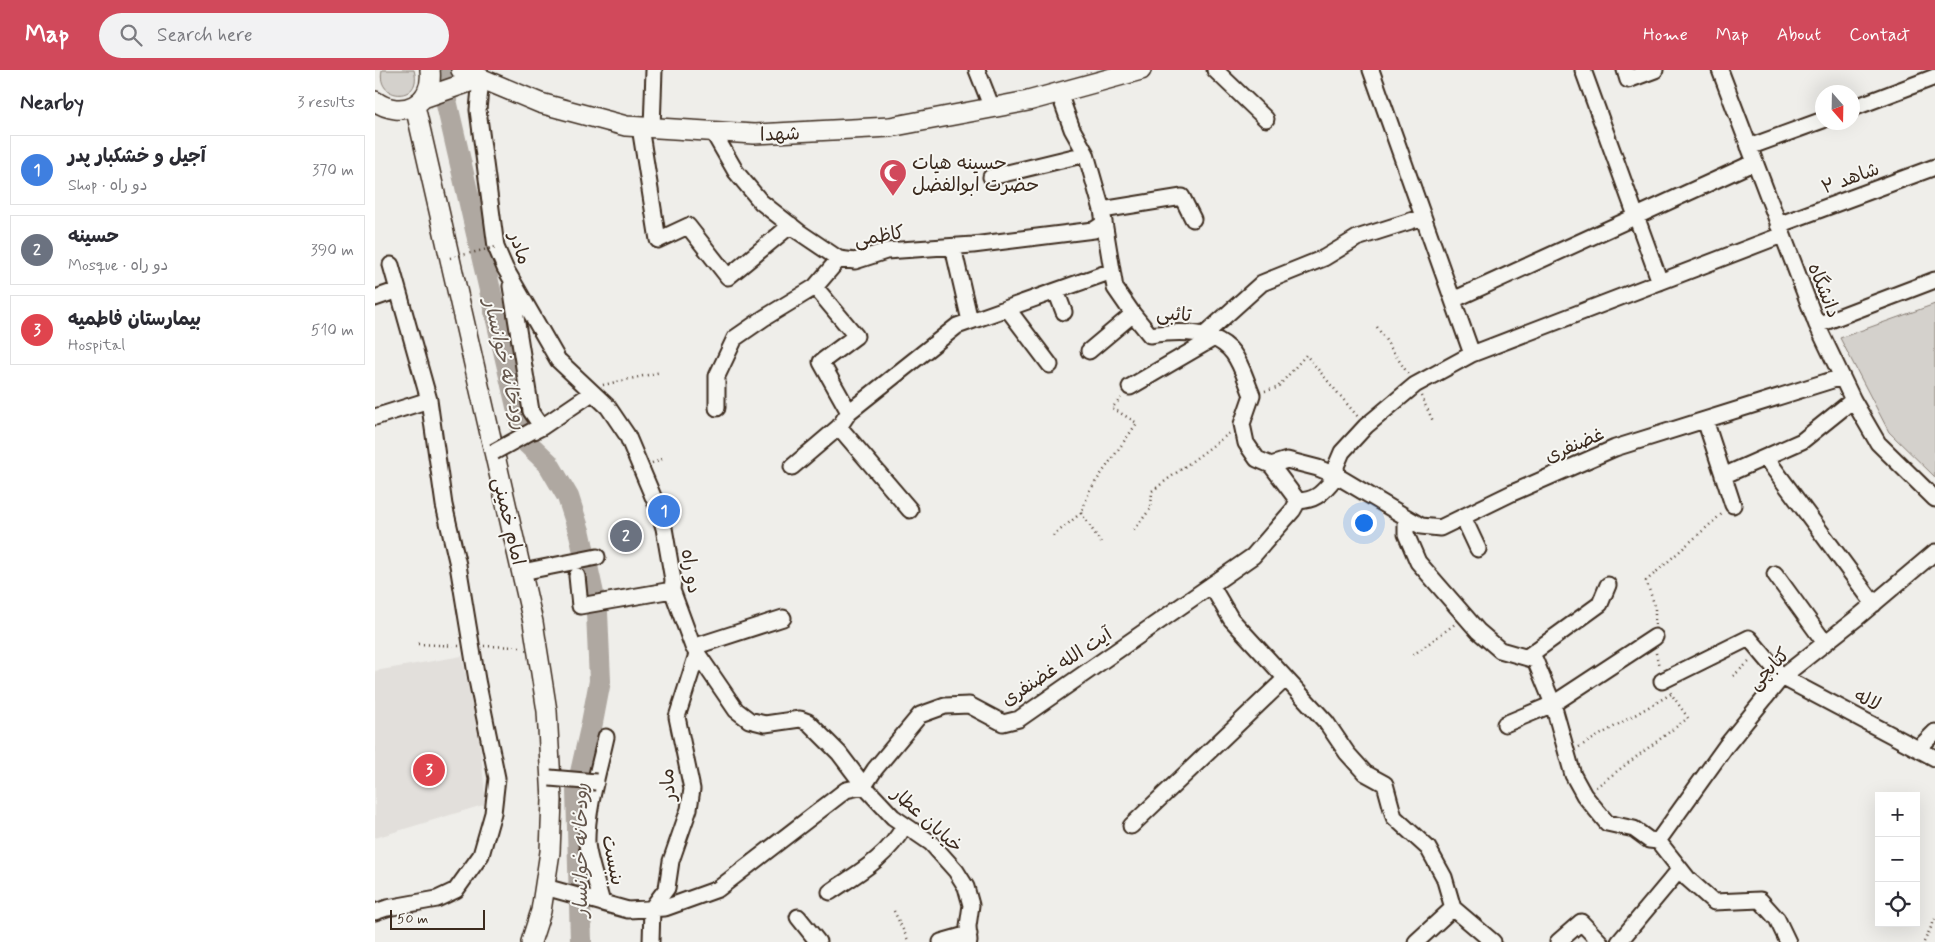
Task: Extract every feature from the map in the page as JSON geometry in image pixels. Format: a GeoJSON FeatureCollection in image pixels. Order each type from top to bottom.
{"type":"FeatureCollection","features":[{"type":"Feature","properties":{"kind":"main road"},"geometry":{"type":"LineString","coordinates":[[419,102],[429,89],[430,70]]}},
{"type":"Feature","properties":{"kind":"main road","name":"شهدا"},"geometry":{"type":"LineString","coordinates":[[462,70],[540,103],[626,126],[754,134],[890,127],[992,108],[1141,70]]}},
{"type":"Feature","properties":{"kind":"main road"},"geometry":{"type":"LineString","coordinates":[[375,101],[384,107],[394,110],[405,110],[419,102],[481,78]]}},
{"type":"Feature","properties":{"kind":"main road","name":"امام خمینی"},"geometry":{"type":"LineString","coordinates":[[419,102],[450,258],[533,622],[547,711],[550,778],[550,852],[541,911],[531,942]]}},
{"type":"Feature","properties":{"kind":"street"},"geometry":{"type":"LineString","coordinates":[[654,70],[646,128],[658,240],[688,226],[728,277],[791,225]]}},
{"type":"Feature","properties":{"kind":"street"},"geometry":{"type":"LineString","coordinates":[[977,70],[992,108]]}},
{"type":"Feature","properties":{"kind":"street"},"geometry":{"type":"LineString","coordinates":[[1215,70],[1266,118]]}},
{"type":"Feature","properties":{"kind":"street"},"geometry":{"type":"LineString","coordinates":[[1371,70],[1472,354]]}},
{"type":"Feature","properties":{"kind":"street"},"geometry":{"type":"LineString","coordinates":[[1583,70],[1660,282]]}},
{"type":"Feature","properties":{"kind":"street"},"geometry":{"type":"LineString","coordinates":[[1625,70],[1628,80],[1655,70]]}},
{"type":"Feature","properties":{"kind":"street","name":"دانشگاه"},"geometry":{"type":"LineString","coordinates":[[1720,70],[1817,325],[1853,400],[1878,443],[1935,498]]}},
{"type":"Feature","properties":{"kind":"street"},"geometry":{"type":"LineString","coordinates":[[1860,105],[1935,77]]}},
{"type":"Feature","properties":{"kind":"street","name":"مادر"},"geometry":{"type":"LineString","coordinates":[[481,78],[478,110],[496,247],[510,277],[531,411],[537,429]]}},
{"type":"Feature","properties":{"kind":"street","name":"تائبی"},"geometry":{"type":"LineString","coordinates":[[1059,92],[1072,129],[1087,154],[1103,217],[1115,288],[1150,335],[1163,333],[1208,337],[1222,342],[1233,353],[1252,395]]}},
{"type":"Feature","properties":{"kind":"street"},"geometry":{"type":"LineString","coordinates":[[1749,147],[1815,123]]}},
{"type":"Feature","properties":{"kind":"street","name":"کاظمی"},"geometry":{"type":"LineString","coordinates":[[713,132],[737,172],[761,202],[839,259],[855,261],[886,251],[953,247],[1094,230],[1103,217],[1183,197],[1193,219]]}},
{"type":"Feature","properties":{"kind":"street"},"geometry":{"type":"LineString","coordinates":[[991,177],[1087,154]]}},
{"type":"Feature","properties":{"kind":"street"},"geometry":{"type":"LineString","coordinates":[[1453,300],[1755,162]]}},
{"type":"Feature","properties":{"kind":"street","name":"شاهد ۲"},"geometry":{"type":"LineString","coordinates":[[1337,476],[1336,466],[1341,452],[1366,426],[1415,385],[1472,354],[1660,282],[1780,230],[1935,167]]}},
{"type":"Feature","properties":{"kind":"street"},"geometry":{"type":"LineString","coordinates":[[1130,387],[1208,337],[1262,283],[1325,258],[1357,238],[1423,217]]}},
{"type":"Feature","properties":{"kind":"street"},"geometry":{"type":"LineString","coordinates":[[953,247],[970,321]]}},
{"type":"Feature","properties":{"kind":"street"},"geometry":{"type":"LineString","coordinates":[[717,408],[717,376],[735,338],[815,287],[839,259]]}},
{"type":"Feature","properties":{"kind":"street"},"geometry":{"type":"LineString","coordinates":[[375,912],[437,899],[456,890],[481,854],[493,812],[497,778],[477,680],[458,565],[444,505],[429,400],[391,265]]}},
{"type":"Feature","properties":{"kind":"street"},"geometry":{"type":"LineString","coordinates":[[792,467],[839,427],[849,412],[957,326],[1112,271]]}},
{"type":"Feature","properties":{"kind":"street","name":"دو راه"},"geometry":{"type":"LineString","coordinates":[[510,277],[558,360],[608,407],[627,435],[657,506],[669,551],[673,580],[672,590],[695,651],[736,710],[749,720],[765,724],[800,719],[808,722],[839,753],[864,786]]}},
{"type":"Feature","properties":{"kind":"street"},"geometry":{"type":"LineString","coordinates":[[1817,325],[1935,280]]}},
{"type":"Feature","properties":{"kind":"street"},"geometry":{"type":"LineString","coordinates":[[815,287],[856,336],[821,362],[849,412]]}},
{"type":"Feature","properties":{"kind":"street"},"geometry":{"type":"LineString","coordinates":[[375,298],[398,290]]}},
{"type":"Feature","properties":{"kind":"street"},"geometry":{"type":"LineString","coordinates":[[1056,291],[1064,312]]}},
{"type":"Feature","properties":{"kind":"street"},"geometry":{"type":"LineString","coordinates":[[1007,308],[1051,365]]}},
{"type":"Feature","properties":{"kind":"street"},"geometry":{"type":"LineString","coordinates":[[1089,351],[1133,314]]}},
{"type":"Feature","properties":{"kind":"street","name":"غضنفری"},"geometry":{"type":"LineString","coordinates":[[1271,465],[1287,460],[1306,464],[1337,476],[1421,526],[1440,528],[1615,448],[1842,377]]}},
{"type":"Feature","properties":{"kind":"street"},"geometry":{"type":"LineString","coordinates":[[494,452],[537,429],[589,391]]}},
{"type":"Feature","properties":{"kind":"street"},"geometry":{"type":"LineString","coordinates":[[1252,395],[1242,424],[1244,438],[1250,452],[1257,459],[1271,465],[1295,506],[1320,495],[1337,476]]}},
{"type":"Feature","properties":{"kind":"street"},"geometry":{"type":"LineString","coordinates":[[375,417],[429,400]]}},
{"type":"Feature","properties":{"kind":"street"},"geometry":{"type":"LineString","coordinates":[[1723,476],[1802,441],[1853,400]]}},
{"type":"Feature","properties":{"kind":"street"},"geometry":{"type":"LineString","coordinates":[[1705,420],[1733,505]]}},
{"type":"Feature","properties":{"kind":"street"},"geometry":{"type":"LineString","coordinates":[[839,427],[910,510]]}},
{"type":"Feature","properties":{"kind":"street"},"geometry":{"type":"LineString","coordinates":[[1766,458],[1874,604]]}},
{"type":"Feature","properties":{"kind":"street","name":"آیت الله غضنفری"},"geometry":{"type":"LineString","coordinates":[[864,786],[875,769],[920,715],[945,706],[969,706],[1003,724],[1019,719],[1253,556],[1295,506]]}},
{"type":"Feature","properties":{"kind":"street"},"geometry":{"type":"LineString","coordinates":[[1463,516],[1478,550]]}},
{"type":"Feature","properties":{"kind":"street"},"geometry":{"type":"LineString","coordinates":[[1406,517],[1406,534],[1418,562],[1478,631],[1500,650],[1535,660],[1553,704],[1573,775],[1585,795],[1607,823],[1634,829],[1649,840],[1658,841],[1688,878],[1714,902],[1760,900],[1777,920],[1788,942]]}},
{"type":"Feature","properties":{"kind":"street","name":"کتابچی"},"geometry":{"type":"LineString","coordinates":[[1658,841],[1726,746],[1782,677],[1874,604],[1935,552]]}},
{"type":"Feature","properties":{"kind":"street"},"geometry":{"type":"LineString","coordinates":[[522,572],[597,557]]}},
{"type":"Feature","properties":{"kind":"street"},"geometry":{"type":"LineString","coordinates":[[1775,574],[1825,643]]}},
{"type":"Feature","properties":{"kind":"street"},"geometry":{"type":"LineString","coordinates":[[577,576],[580,606],[672,590]]}},
{"type":"Feature","properties":{"kind":"street"},"geometry":{"type":"LineString","coordinates":[[1211,585],[1231,619],[1325,722],[1365,774],[1385,784],[1394,817],[1428,848],[1444,877],[1453,908],[1493,942]]}},
{"type":"Feature","properties":{"kind":"street"},"geometry":{"type":"LineString","coordinates":[[1527,657],[1600,604],[1608,585]]}},
{"type":"Feature","properties":{"kind":"street"},"geometry":{"type":"LineString","coordinates":[[695,651],[783,618]]}},
{"type":"Feature","properties":{"kind":"street"},"geometry":{"type":"LineString","coordinates":[[1505,724],[1553,704],[1655,637]]}},
{"type":"Feature","properties":{"kind":"street"},"geometry":{"type":"LineString","coordinates":[[1662,681],[1749,638],[1782,677]]}},
{"type":"Feature","properties":{"kind":"street","name":"مادر"},"geometry":{"type":"LineString","coordinates":[[652,908],[667,888],[671,861],[689,809],[692,789],[677,717],[695,651]]}},
{"type":"Feature","properties":{"kind":"street","name":"لاله"},"geometry":{"type":"LineString","coordinates":[[1782,677],[1935,758]]}},
{"type":"Feature","properties":{"kind":"street"},"geometry":{"type":"LineString","coordinates":[[1131,826],[1285,679]]}},
{"type":"Feature","properties":{"kind":"street"},"geometry":{"type":"LineString","coordinates":[[1919,748],[1935,732]]}},
{"type":"Feature","properties":{"kind":"street","name":"بنبست"},"geometry":{"type":"LineString","coordinates":[[602,903],[587,844],[591,797],[597,782],[606,737]]}},
{"type":"Feature","properties":{"kind":"street"},"geometry":{"type":"LineString","coordinates":[[550,778],[597,782]]}},
{"type":"Feature","properties":{"kind":"street"},"geometry":{"type":"LineString","coordinates":[[545,887],[628,910],[665,908],[718,889],[846,790],[864,786]]}},
{"type":"Feature","properties":{"kind":"street","name":"خیابان عطار"},"geometry":{"type":"LineString","coordinates":[[864,786],[893,817],[931,844],[955,871],[966,888],[971,905],[969,938]]}},
{"type":"Feature","properties":{"kind":"street"},"geometry":{"type":"LineString","coordinates":[[830,892],[873,864],[896,841],[904,826]]}},
{"type":"Feature","properties":{"kind":"street"},"geometry":{"type":"LineString","coordinates":[[1619,942],[1680,869]]}},
{"type":"Feature","properties":{"kind":"street"},"geometry":{"type":"LineString","coordinates":[[651,942],[652,908]]}},
{"type":"Feature","properties":{"kind":"street"},"geometry":{"type":"LineString","coordinates":[[1416,942],[1453,908]]}},
{"type":"Feature","properties":{"kind":"street"},"geometry":{"type":"LineString","coordinates":[[798,917],[818,942]]}},
{"type":"Feature","properties":{"kind":"street"},"geometry":{"type":"LineString","coordinates":[[1558,942],[1581,922],[1600,942]]}},
{"type":"Feature","properties":{"kind":"street"},"geometry":{"type":"LineString","coordinates":[[941,942],[969,938]]}},
{"type":"Feature","properties":{"kind":"path"},"geometry":{"type":"LineString","coordinates":[[450,258],[496,247]]}},
{"type":"Feature","properties":{"kind":"path"},"geometry":{"type":"LineString","coordinates":[[1377,327],[1415,385],[1434,423]]}},
{"type":"Feature","properties":{"kind":"path"},"geometry":{"type":"LineString","coordinates":[[1252,395],[1277,388],[1306,355],[1366,426]]}},
{"type":"Feature","properties":{"kind":"path"},"geometry":{"type":"LineString","coordinates":[[589,391],[661,372]]}},
{"type":"Feature","properties":{"kind":"path"},"geometry":{"type":"LineString","coordinates":[[1053,536],[1081,513],[1090,490],[1137,423],[1112,408],[1130,387]]}},
{"type":"Feature","properties":{"kind":"path"},"geometry":{"type":"LineString","coordinates":[[1134,530],[1151,508],[1152,491],[1242,424]]}},
{"type":"Feature","properties":{"kind":"path"},"geometry":{"type":"LineString","coordinates":[[1585,795],[1688,718],[1662,681],[1656,649],[1655,606],[1646,581],[1733,505]]}},
{"type":"Feature","properties":{"kind":"path"},"geometry":{"type":"LineString","coordinates":[[1081,513],[1101,544]]}},
{"type":"Feature","properties":{"kind":"path"},"geometry":{"type":"LineString","coordinates":[[1413,655],[1466,616]]}},
{"type":"Feature","properties":{"kind":"path"},"geometry":{"type":"LineString","coordinates":[[1733,676],[1761,652]]}},
{"type":"Feature","properties":{"kind":"path"},"geometry":{"type":"LineString","coordinates":[[1567,754],[1671,694]]}},
{"type":"Feature","properties":{"kind":"path"},"geometry":{"type":"LineString","coordinates":[[895,911],[909,942]]}},
{"type":"Feature","properties":{"kind":"path"},"geometry":{"type":"LineString","coordinates":[[1924,942],[1935,919]]}},
{"type":"Feature","properties":{"kind":"shaded area"},"geometry":{"type":"Polygon","coordinates":[[[382,70],[414,70],[415,81],[412,88],[406,93],[392,93],[385,88],[382,81],[382,70]]]}},
{"type":"Feature","properties":{"kind":"shaded area"},"geometry":{"type":"Polygon","coordinates":[[[1935,304],[1935,477],[1889,432],[1840,338],[1935,304]]]}},
{"type":"Feature","properties":{"kind":"shaded area"},"geometry":{"type":"Polygon","coordinates":[[[462,656],[479,736],[486,804],[375,838],[375,671],[462,656]]]}},
{"type":"Feature","properties":{"kind":"waterway","name":"رودخانه خوانسار"},"geometry":{"type":"LineString","coordinates":[[439,70],[523,439],[548,463],[568,497],[580,534],[597,612],[600,681],[577,790],[581,942]]}},
{"type":"Feature","properties":{"kind":"place","name":"حسینه هیات حضرت ابوالفضل"},"geometry":{"type":"Point","coordinates":[893,197]}},
{"type":"Feature","properties":{"kind":"place","name":"آجیل و خشکبار پدر"},"geometry":{"type":"Point","coordinates":[664,511]}},
{"type":"Feature","properties":{"kind":"place","name":"حسینه"},"geometry":{"type":"Point","coordinates":[626,536]}},
{"type":"Feature","properties":{"kind":"place","name":"بیمارستان فاطمیه"},"geometry":{"type":"Point","coordinates":[429,770]}}]}
